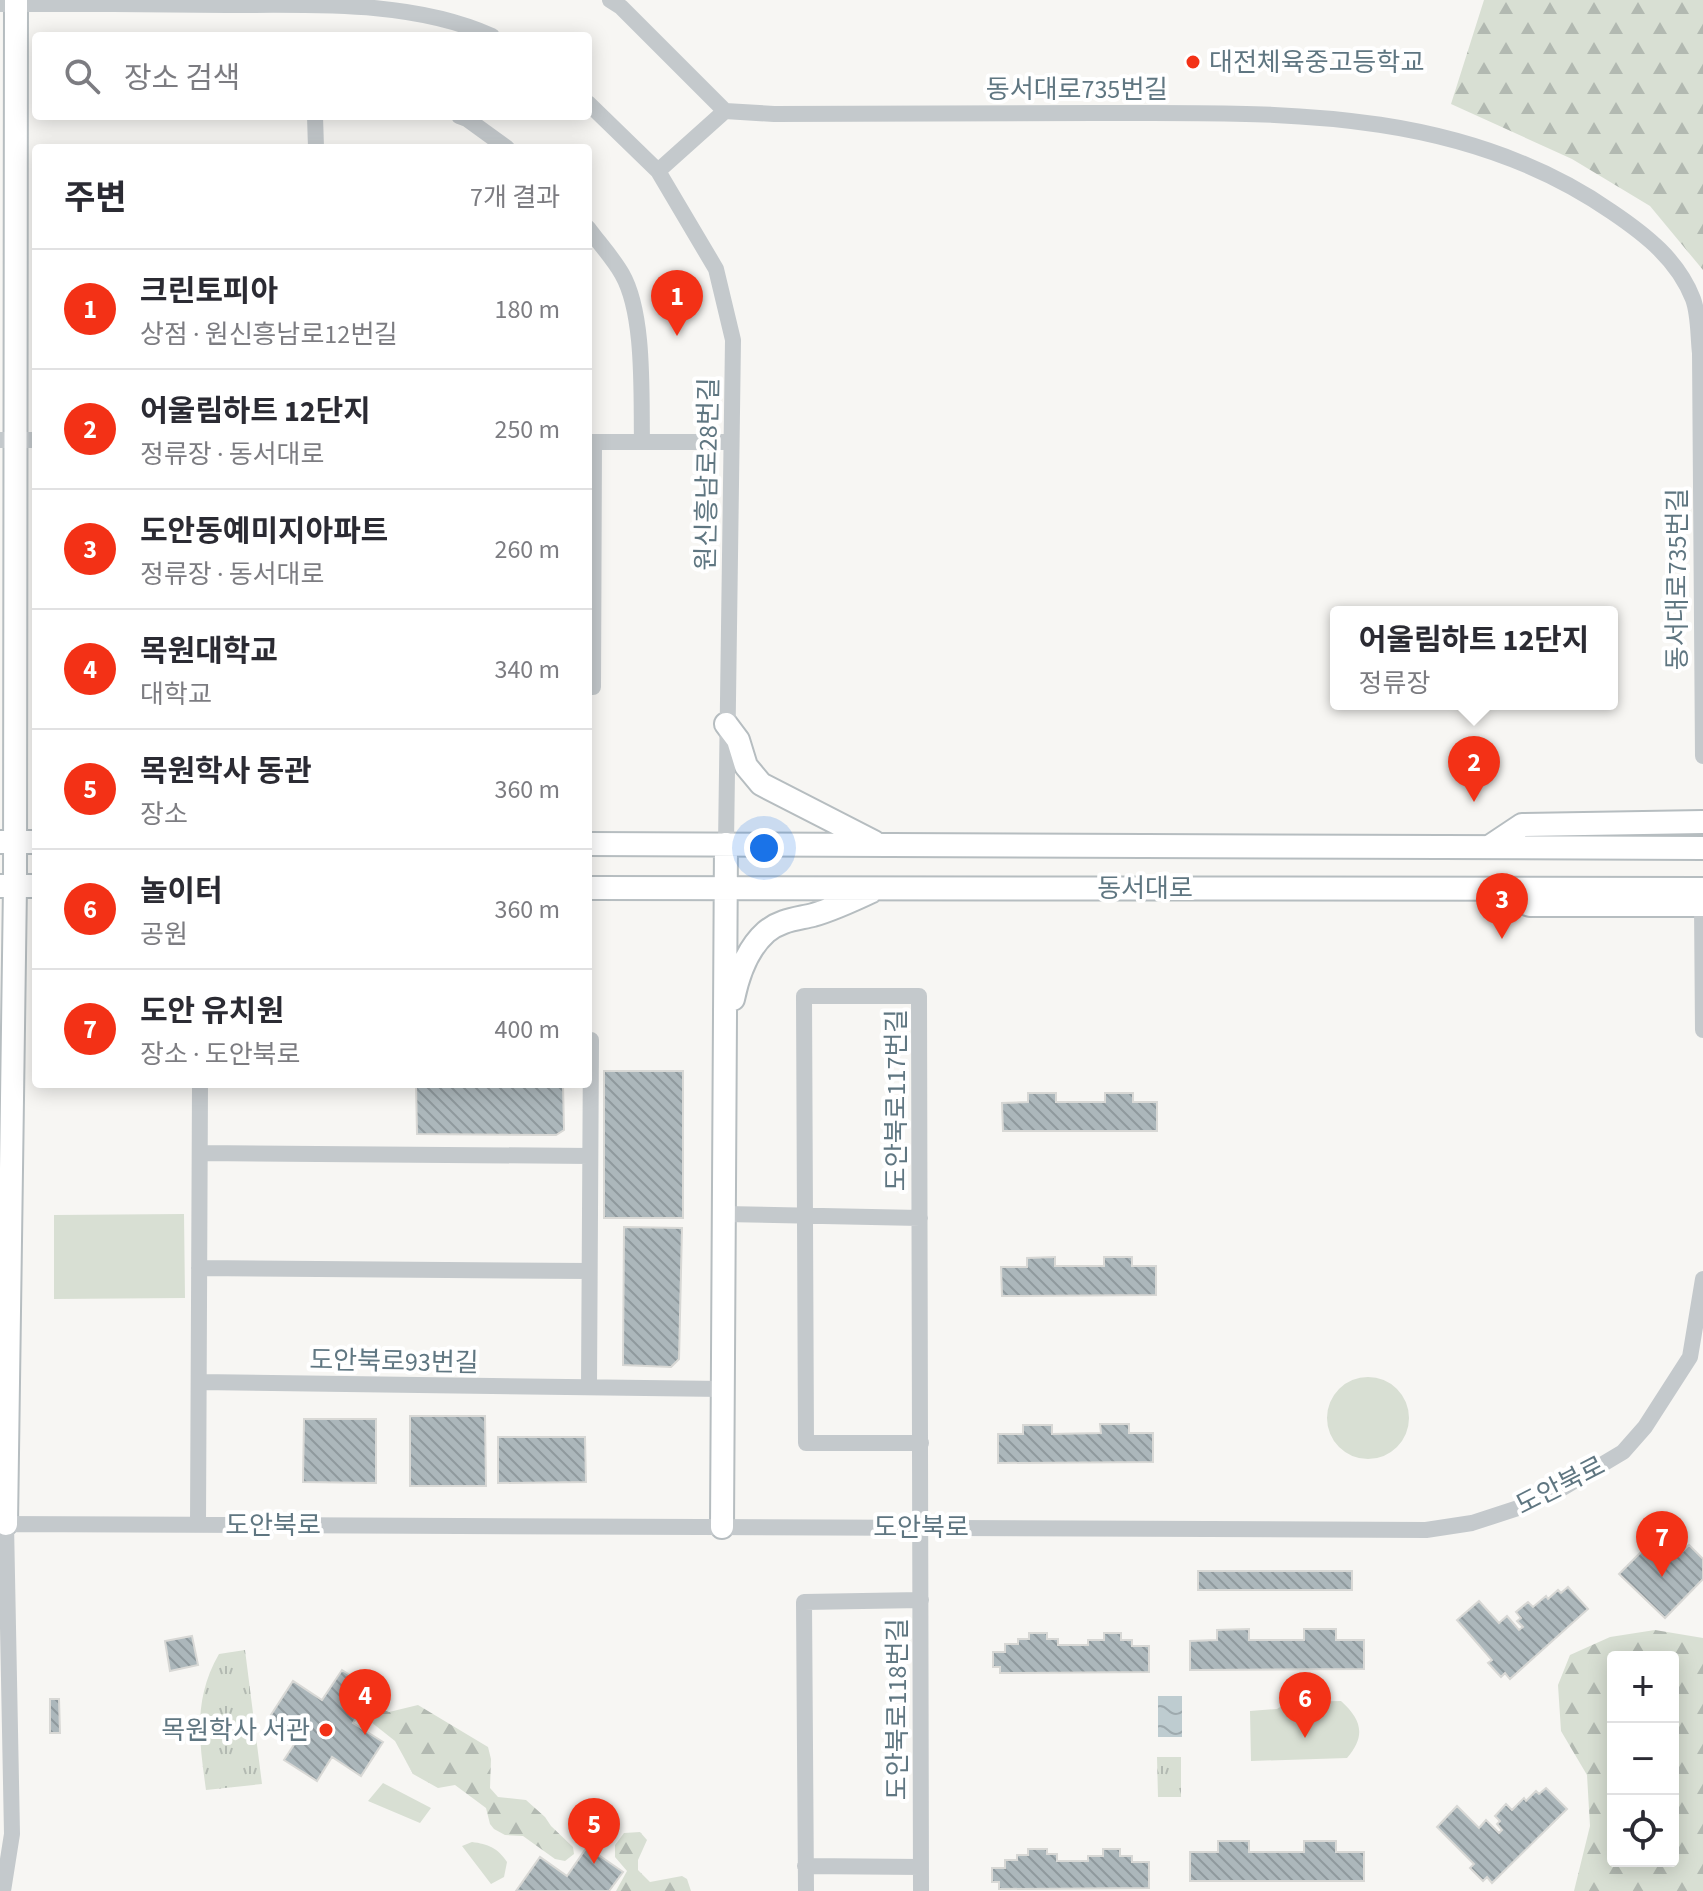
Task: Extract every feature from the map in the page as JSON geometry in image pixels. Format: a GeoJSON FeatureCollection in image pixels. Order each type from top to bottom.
{"type":"FeatureCollection","features":[{"type":"Feature","properties":{"kind":"street"},"geometry":{"type":"LineString","coordinates":[[610,0],[621,7],[725,111],[658,171]]}},
{"type":"Feature","properties":{"kind":"street"},"geometry":{"type":"LineString","coordinates":[[3,1891],[12,1834],[3,1524],[17,886],[17,440],[11,2],[335,3],[406,10],[484,32]]}},
{"type":"Feature","properties":{"kind":"street","name":"원신흥남로28번길"},"geometry":{"type":"LineString","coordinates":[[592,107],[658,171],[716,269],[733,340],[726,844]]}},
{"type":"Feature","properties":{"kind":"street","name":"동서대로735번길"},"geometry":{"type":"LineString","coordinates":[[725,111],[774,114],[1261,113],[1344,119],[1420,130],[1507,156],[1557,179],[1603,206],[1667,255],[1693,301],[1702,402],[1703,756]]}},
{"type":"Feature","properties":{"kind":"street"},"geometry":{"type":"LineString","coordinates":[[315,120],[316,144]]}},
{"type":"Feature","properties":{"kind":"street"},"geometry":{"type":"LineString","coordinates":[[468,120],[501,144]]}},
{"type":"Feature","properties":{"kind":"street"},"geometry":{"type":"LineString","coordinates":[[592,233],[623,276],[635,314],[640,360],[642,442]]}},
{"type":"Feature","properties":{"kind":"street"},"geometry":{"type":"LineString","coordinates":[[592,442],[731,442]]}},
{"type":"Feature","properties":{"kind":"street"},"geometry":{"type":"LineString","coordinates":[[592,626],[592,687]]}},
{"type":"Feature","properties":{"kind":"street"},"geometry":{"type":"LineString","coordinates":[[726,724],[738,740],[746,766],[761,784],[879,845]]}},
{"type":"Feature","properties":{"kind":"street"},"geometry":{"type":"LineString","coordinates":[[1489,847],[1522,825],[1703,822]]}},
{"type":"Feature","properties":{"kind":"street","name":"동서대로"},"geometry":{"type":"LineString","coordinates":[[592,844],[1703,848]]}},
{"type":"Feature","properties":{"kind":"street"},"geometry":{"type":"LineString","coordinates":[[722,1527],[726,844]]}},
{"type":"Feature","properties":{"kind":"street"},"geometry":{"type":"LineString","coordinates":[[725,1035],[738,977],[766,932],[785,921],[845,904],[879,887]]}},
{"type":"Feature","properties":{"kind":"street","name":"동서대로"},"geometry":{"type":"LineString","coordinates":[[592,888],[1703,889]]}},
{"type":"Feature","properties":{"kind":"street"},"geometry":{"type":"LineString","coordinates":[[1487,889],[1530,905],[1702,905],[1703,1030]]}},
{"type":"Feature","properties":{"kind":"street","name":"도안북로117번길"},"geometry":{"type":"LineString","coordinates":[[921,1443],[806,1443],[804,996],[919,996],[922,1527]]}},
{"type":"Feature","properties":{"kind":"street"},"geometry":{"type":"LineString","coordinates":[[198,1524],[200,1088]]}},
{"type":"Feature","properties":{"kind":"street"},"geometry":{"type":"LineString","coordinates":[[589,1387],[591,1088]]}},
{"type":"Feature","properties":{"kind":"street"},"geometry":{"type":"LineString","coordinates":[[200,1153],[590,1156]]}},
{"type":"Feature","properties":{"kind":"street"},"geometry":{"type":"LineString","coordinates":[[724,1214],[920,1218]]}},
{"type":"Feature","properties":{"kind":"street"},"geometry":{"type":"LineString","coordinates":[[199,1268],[589,1271]]}},
{"type":"Feature","properties":{"kind":"street","name":"도안북로"},"geometry":{"type":"LineString","coordinates":[[3,1524],[1426,1530],[1472,1523],[1524,1506],[1561,1489],[1623,1452],[1645,1427],[1690,1357],[1703,1279]]}},
{"type":"Feature","properties":{"kind":"street","name":"도안북로93번길"},"geometry":{"type":"LineString","coordinates":[[199,1382],[723,1389]]}},
{"type":"Feature","properties":{"kind":"street","name":"도안북로118번길"},"geometry":{"type":"LineString","coordinates":[[921,1891],[922,1527]]}},
{"type":"Feature","properties":{"kind":"street"},"geometry":{"type":"LineString","coordinates":[[806,1891],[804,1602],[921,1600]]}},
{"type":"Feature","properties":{"kind":"street"},"geometry":{"type":"LineString","coordinates":[[805,1866],[921,1867]]}},
{"type":"Feature","properties":{"kind":"green space"},"geometry":{"type":"Polygon","coordinates":[[[1484,0],[1703,0],[1703,270],[1650,206],[1572,159],[1451,104],[1484,0]]]}},
{"type":"Feature","properties":{"kind":"green space"},"geometry":{"type":"Polygon","coordinates":[[[184,1214],[185,1298],[54,1299],[54,1215],[184,1214]]]}},
{"type":"Feature","properties":{"kind":"green space"},"geometry":{"type":"Polygon","coordinates":[[[1368,1377],[1384,1380],[1397,1389],[1406,1402],[1409,1418],[1406,1434],[1397,1447],[1384,1456],[1368,1459],[1352,1456],[1339,1447],[1330,1434],[1327,1418],[1330,1402],[1339,1389],[1352,1380],[1368,1377]]]}},
{"type":"Feature","properties":{"kind":"green space"},"geometry":{"type":"Polygon","coordinates":[[[1655,1630],[1703,1638],[1703,1891],[1574,1891],[1590,1826],[1587,1775],[1561,1731],[1558,1685],[1570,1655],[1610,1637],[1655,1630]]]}},
{"type":"Feature","properties":{"kind":"green space"},"geometry":{"type":"Polygon","coordinates":[[[245,1650],[262,1784],[206,1790],[200,1737],[205,1687],[219,1654],[245,1650]]]}},
{"type":"Feature","properties":{"kind":"green space"},"geometry":{"type":"Polygon","coordinates":[[[1341,1701],[1359,1728],[1357,1742],[1347,1758],[1251,1761],[1250,1711],[1277,1709],[1288,1702],[1341,1701]]]}},
{"type":"Feature","properties":{"kind":"green space"},"geometry":{"type":"Polygon","coordinates":[[[418,1705],[488,1747],[491,1759],[490,1788],[498,1797],[526,1800],[573,1847],[574,1854],[565,1861],[555,1859],[523,1836],[505,1835],[490,1824],[486,1808],[455,1785],[438,1788],[413,1774],[395,1741],[368,1716],[371,1711],[381,1709],[389,1712],[418,1705]]]}},
{"type":"Feature","properties":{"kind":"green space"},"geometry":{"type":"Polygon","coordinates":[[[1157,1757],[1181,1757],[1181,1797],[1158,1797],[1157,1757]]]}},
{"type":"Feature","properties":{"kind":"green space"},"geometry":{"type":"Polygon","coordinates":[[[383,1783],[431,1808],[420,1823],[368,1801],[383,1783]]]}},
{"type":"Feature","properties":{"kind":"green space"},"geometry":{"type":"Polygon","coordinates":[[[640,1832],[647,1840],[638,1860],[638,1870],[650,1882],[682,1876],[687,1879],[691,1891],[616,1891],[627,1871],[615,1857],[615,1845],[624,1833],[640,1832]]]}},
{"type":"Feature","properties":{"kind":"green space"},"geometry":{"type":"Polygon","coordinates":[[[472,1842],[500,1853],[507,1862],[504,1877],[491,1884],[462,1846],[472,1842]]]}},
{"type":"Feature","properties":{"kind":"water"},"geometry":{"type":"Polygon","coordinates":[[[1158,1696],[1182,1696],[1182,1737],[1158,1737],[1158,1696]]]}},
{"type":"Feature","properties":{"kind":"building"},"geometry":{"type":"Polygon","coordinates":[[[604,1071],[683,1071],[683,1218],[604,1218],[604,1071]]]}},
{"type":"Feature","properties":{"kind":"building"},"geometry":{"type":"Polygon","coordinates":[[[416,1088],[563,1088],[564,1130],[556,1135],[417,1134],[416,1088]]]}},
{"type":"Feature","properties":{"kind":"building"},"geometry":{"type":"Polygon","coordinates":[[[1028,1093],[1056,1093],[1056,1102],[1105,1102],[1105,1093],[1133,1093],[1133,1102],[1157,1102],[1157,1131],[1003,1131],[1002,1103],[1028,1102],[1028,1093]]]}},
{"type":"Feature","properties":{"kind":"building"},"geometry":{"type":"Polygon","coordinates":[[[624,1227],[682,1228],[679,1359],[671,1367],[623,1365],[624,1227]]]}},
{"type":"Feature","properties":{"kind":"building"},"geometry":{"type":"Polygon","coordinates":[[[1055,1257],[1055,1266],[1104,1266],[1104,1257],[1132,1257],[1132,1266],[1156,1266],[1156,1295],[1002,1296],[1001,1267],[1027,1267],[1027,1258],[1055,1257]]]}},
{"type":"Feature","properties":{"kind":"building"},"geometry":{"type":"Polygon","coordinates":[[[410,1416],[485,1416],[486,1486],[410,1486],[410,1416]]]}},
{"type":"Feature","properties":{"kind":"building"},"geometry":{"type":"Polygon","coordinates":[[[304,1419],[376,1419],[376,1483],[303,1482],[304,1419]]]}},
{"type":"Feature","properties":{"kind":"building"},"geometry":{"type":"Polygon","coordinates":[[[1100,1424],[1129,1424],[1129,1433],[1153,1433],[1153,1462],[998,1463],[998,1434],[1023,1434],[1023,1425],[1052,1425],[1052,1434],[1101,1433],[1100,1424]]]}},
{"type":"Feature","properties":{"kind":"building"},"geometry":{"type":"Polygon","coordinates":[[[498,1437],[585,1437],[586,1482],[498,1483],[498,1437]]]}},
{"type":"Feature","properties":{"kind":"building"},"geometry":{"type":"Polygon","coordinates":[[[1660,1533],[1681,1553],[1689,1545],[1703,1559],[1703,1579],[1665,1618],[1619,1574],[1660,1533]]]}},
{"type":"Feature","properties":{"kind":"building"},"geometry":{"type":"Polygon","coordinates":[[[1198,1571],[1352,1571],[1352,1590],[1198,1590],[1198,1571]]]}},
{"type":"Feature","properties":{"kind":"building"},"geometry":{"type":"Polygon","coordinates":[[[1568,1587],[1588,1609],[1510,1679],[1505,1673],[1501,1677],[1488,1663],[1492,1660],[1457,1620],[1479,1601],[1499,1623],[1507,1616],[1519,1630],[1523,1627],[1517,1621],[1521,1618],[1516,1612],[1528,1602],[1533,1607],[1546,1596],[1548,1599],[1558,1590],[1561,1593],[1568,1587]]]}},
{"type":"Feature","properties":{"kind":"building"},"geometry":{"type":"Polygon","coordinates":[[[1249,1629],[1249,1640],[1304,1640],[1304,1629],[1336,1629],[1336,1640],[1364,1640],[1364,1669],[1190,1670],[1190,1641],[1217,1640],[1217,1630],[1249,1629]]]}},
{"type":"Feature","properties":{"kind":"building"},"geometry":{"type":"Polygon","coordinates":[[[1029,1633],[1047,1633],[1047,1639],[1058,1639],[1058,1645],[1088,1645],[1088,1640],[1104,1640],[1104,1633],[1121,1633],[1121,1640],[1132,1640],[1132,1646],[1149,1646],[1149,1672],[1000,1673],[1000,1667],[993,1667],[993,1652],[1005,1652],[1005,1644],[1018,1644],[1018,1639],[1029,1639],[1029,1633]]]}},
{"type":"Feature","properties":{"kind":"building"},"geometry":{"type":"Polygon","coordinates":[[[192,1636],[198,1665],[170,1671],[165,1641],[192,1636]]]}},
{"type":"Feature","properties":{"kind":"building","name":"목원학사 서관"},"geometry":{"type":"Polygon","coordinates":[[[342,1670],[374,1690],[353,1723],[383,1742],[361,1776],[332,1757],[317,1781],[284,1760],[299,1737],[269,1718],[293,1681],[322,1700],[342,1670]]]}},
{"type":"Feature","properties":{"kind":"building"},"geometry":{"type":"Polygon","coordinates":[[[50,1699],[59,1699],[60,1733],[50,1733],[50,1699]]]}},
{"type":"Feature","properties":{"kind":"building"},"geometry":{"type":"Polygon","coordinates":[[[1546,1788],[1567,1809],[1492,1883],[1487,1877],[1483,1881],[1470,1868],[1474,1864],[1437,1827],[1457,1806],[1479,1828],[1486,1820],[1499,1833],[1502,1830],[1497,1824],[1500,1821],[1495,1816],[1506,1804],[1512,1810],[1524,1798],[1526,1801],[1536,1791],[1539,1794],[1546,1788]]]}},
{"type":"Feature","properties":{"kind":"building"},"geometry":{"type":"Polygon","coordinates":[[[1218,1841],[1249,1841],[1249,1852],[1304,1852],[1304,1841],[1336,1841],[1336,1852],[1364,1852],[1364,1881],[1190,1881],[1190,1852],[1218,1852],[1218,1841]]]}},
{"type":"Feature","properties":{"kind":"building"},"geometry":{"type":"Polygon","coordinates":[[[587,1847],[623,1872],[609,1891],[516,1891],[540,1857],[567,1876],[587,1847]]]}},
{"type":"Feature","properties":{"kind":"building"},"geometry":{"type":"Polygon","coordinates":[[[1028,1849],[1047,1849],[1047,1854],[1057,1854],[1057,1861],[1088,1861],[1088,1856],[1103,1856],[1103,1849],[1120,1849],[1120,1856],[1132,1856],[1132,1862],[1149,1862],[1149,1888],[999,1889],[999,1882],[992,1882],[992,1868],[1005,1868],[1005,1860],[1017,1860],[1017,1855],[1028,1855],[1028,1849]]]}},
{"type":"Feature","properties":{"kind":"place","name":"대전체육중고등학교"},"geometry":{"type":"Point","coordinates":[1193,62]}},
{"type":"Feature","properties":{"kind":"place","name":"크린토피아"},"geometry":{"type":"Point","coordinates":[677,336]}},
{"type":"Feature","properties":{"kind":"place","name":"어울림하트 12단지"},"geometry":{"type":"Point","coordinates":[1474,802]}},
{"type":"Feature","properties":{"kind":"place","name":"도안동예미지아파트"},"geometry":{"type":"Point","coordinates":[1502,939]}},
{"type":"Feature","properties":{"kind":"place","name":"도안 유치원"},"geometry":{"type":"Point","coordinates":[1662,1577]}},
{"type":"Feature","properties":{"kind":"place","name":"목원학사 서관"},"geometry":{"type":"Point","coordinates":[326,1730]}},
{"type":"Feature","properties":{"kind":"place","name":"목원대학교"},"geometry":{"type":"Point","coordinates":[365,1735]}},
{"type":"Feature","properties":{"kind":"place","name":"놀이터"},"geometry":{"type":"Point","coordinates":[1305,1738]}},
{"type":"Feature","properties":{"kind":"place","name":"목원학사 동관"},"geometry":{"type":"Point","coordinates":[594,1864]}}]}
